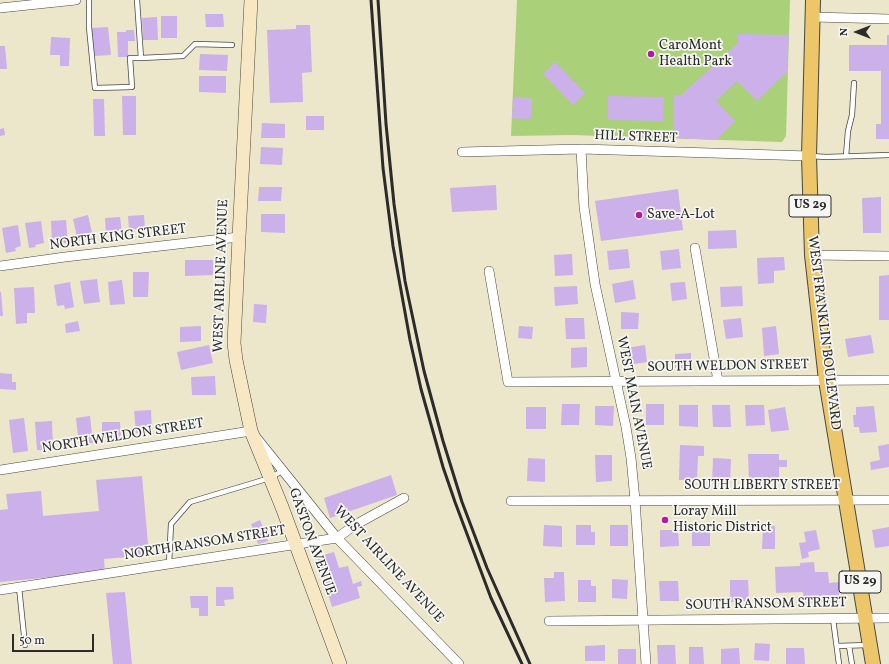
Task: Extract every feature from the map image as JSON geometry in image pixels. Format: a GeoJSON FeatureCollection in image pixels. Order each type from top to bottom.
{"type":"FeatureCollection","features":[{"type":"Feature","properties":{"kind":"main road","name":"WEST AIRLINE AVENUE"},"geometry":{"type":"LineString","coordinates":[[251,0],[234,343],[238,377],[251,431]]}},
{"type":"Feature","properties":{"kind":"main road","name":"WEST FRANKLIN BOULEVARD"},"geometry":{"type":"LineString","coordinates":[[813,0],[809,156],[812,255],[826,380],[873,664]]}},
{"type":"Feature","properties":{"kind":"main road","name":"GASTON AVENUE"},"geometry":{"type":"LineString","coordinates":[[251,431],[340,664]]}},
{"type":"Feature","properties":{"kind":"street"},"geometry":{"type":"LineString","coordinates":[[0,8],[76,0]]}},
{"type":"Feature","properties":{"kind":"street"},"geometry":{"type":"LineString","coordinates":[[813,17],[889,19]]}},
{"type":"Feature","properties":{"kind":"street","name":"HILL STREET"},"geometry":{"type":"LineString","coordinates":[[462,152],[581,149],[620,152],[809,156]]}},
{"type":"Feature","properties":{"kind":"street","name":"WEST MAIN AVENUE"},"geometry":{"type":"LineString","coordinates":[[581,149],[584,207],[590,255],[626,427],[635,500],[646,664]]}},
{"type":"Feature","properties":{"kind":"street","name":"NORTH KING STREET"},"geometry":{"type":"LineString","coordinates":[[0,266],[65,257],[239,238]]}},
{"type":"Feature","properties":{"kind":"street"},"geometry":{"type":"LineString","coordinates":[[695,248],[718,381]]}},
{"type":"Feature","properties":{"kind":"street"},"geometry":{"type":"LineString","coordinates":[[812,255],[889,256]]}},
{"type":"Feature","properties":{"kind":"street"},"geometry":{"type":"LineString","coordinates":[[489,271],[508,382],[616,382]]}},
{"type":"Feature","properties":{"kind":"street","name":"SOUTH WELDON STREET"},"geometry":{"type":"LineString","coordinates":[[616,382],[889,380]]}},
{"type":"Feature","properties":{"kind":"street","name":"NORTH WELDON STREET"},"geometry":{"type":"LineString","coordinates":[[0,470],[251,431]]}},
{"type":"Feature","properties":{"kind":"street","name":"WEST AIRLINE AVENUE"},"geometry":{"type":"LineString","coordinates":[[251,431],[337,538],[377,577],[459,664]]}},
{"type":"Feature","properties":{"kind":"street","name":"NORTH RANSOM STREET"},"geometry":{"type":"LineString","coordinates":[[0,590],[337,538],[355,525],[404,498]]}},
{"type":"Feature","properties":{"kind":"street","name":"SOUTH LIBERTY STREET"},"geometry":{"type":"LineString","coordinates":[[511,501],[889,500]]}},
{"type":"Feature","properties":{"kind":"street","name":"SOUTH RANSOM STREET"},"geometry":{"type":"LineString","coordinates":[[643,620],[889,618]]}},
{"type":"Feature","properties":{"kind":"street"},"geometry":{"type":"LineString","coordinates":[[549,621],[643,620]]}},
{"type":"Feature","properties":{"kind":"lane"},"geometry":{"type":"LineString","coordinates":[[89,0],[89,27],[95,88],[132,87],[130,58],[183,56],[194,44],[232,45]]}},
{"type":"Feature","properties":{"kind":"lane"},"geometry":{"type":"LineString","coordinates":[[137,0],[140,58]]}},
{"type":"Feature","properties":{"kind":"lane"},"geometry":{"type":"LineString","coordinates":[[846,156],[848,131],[852,115],[854,83]]}},
{"type":"Feature","properties":{"kind":"lane"},"geometry":{"type":"LineString","coordinates":[[809,156],[826,157],[889,155]]}},
{"type":"Feature","properties":{"kind":"lane"},"geometry":{"type":"LineString","coordinates":[[169,564],[171,524],[190,502],[270,478],[282,471]]}},
{"type":"Feature","properties":{"kind":"lane"},"geometry":{"type":"LineString","coordinates":[[19,587],[25,645]]}},
{"type":"Feature","properties":{"kind":"lane"},"geometry":{"type":"LineString","coordinates":[[833,619],[839,664]]}},
{"type":"Feature","properties":{"kind":"lane"},"geometry":{"type":"LineString","coordinates":[[837,646],[870,645]]}},
{"type":"Feature","properties":{"kind":"lane"},"geometry":{"type":"LineString","coordinates":[[849,646],[852,664]]}},
{"type":"Feature","properties":{"kind":"green space","name":"CaroMont Health Park"},"geometry":{"type":"Polygon","coordinates":[[[517,0],[790,0],[786,136],[782,142],[573,135],[511,136],[517,0]]]}},
{"type":"Feature","properties":{"kind":"building"},"geometry":{"type":"Polygon","coordinates":[[[205,14],[223,14],[224,27],[206,27],[205,14]]]}},
{"type":"Feature","properties":{"kind":"building"},"geometry":{"type":"Polygon","coordinates":[[[161,16],[177,16],[177,38],[161,38],[161,16]]]}},
{"type":"Feature","properties":{"kind":"building"},"geometry":{"type":"Polygon","coordinates":[[[157,17],[158,40],[143,40],[142,18],[157,17]]]}},
{"type":"Feature","properties":{"kind":"building"},"geometry":{"type":"Polygon","coordinates":[[[296,25],[310,25],[312,72],[302,73],[303,102],[270,103],[267,30],[296,29],[296,25]]]}},
{"type":"Feature","properties":{"kind":"building"},"geometry":{"type":"Polygon","coordinates":[[[108,27],[111,55],[94,56],[91,28],[108,27]]]}},
{"type":"Feature","properties":{"kind":"building"},"geometry":{"type":"Polygon","coordinates":[[[126,30],[134,30],[135,41],[128,41],[128,57],[118,57],[117,32],[126,32],[126,30]]]}},
{"type":"Feature","properties":{"kind":"building"},"geometry":{"type":"Polygon","coordinates":[[[738,34],[789,35],[787,72],[757,101],[737,81],[716,101],[735,121],[716,140],[673,138],[674,95],[681,95],[738,43],[738,34]]]}},
{"type":"Feature","properties":{"kind":"building"},"geometry":{"type":"Polygon","coordinates":[[[887,35],[889,35],[889,139],[876,139],[876,124],[881,124],[881,71],[849,71],[849,45],[887,45],[887,35]]]}},
{"type":"Feature","properties":{"kind":"building"},"geometry":{"type":"Polygon","coordinates":[[[51,37],[70,38],[69,66],[60,66],[60,55],[50,55],[51,37]]]}},
{"type":"Feature","properties":{"kind":"building"},"geometry":{"type":"Polygon","coordinates":[[[0,46],[5,46],[7,69],[0,69],[0,46]]]}},
{"type":"Feature","properties":{"kind":"building"},"geometry":{"type":"Polygon","coordinates":[[[200,54],[228,55],[227,71],[199,70],[200,54]]]}},
{"type":"Feature","properties":{"kind":"building"},"geometry":{"type":"Polygon","coordinates":[[[555,62],[585,93],[573,105],[543,74],[555,62]]]}},
{"type":"Feature","properties":{"kind":"building"},"geometry":{"type":"Polygon","coordinates":[[[199,76],[226,76],[226,93],[199,92],[199,76]]]}},
{"type":"Feature","properties":{"kind":"building"},"geometry":{"type":"Polygon","coordinates":[[[122,96],[136,96],[136,135],[123,135],[122,96]]]}},
{"type":"Feature","properties":{"kind":"building"},"geometry":{"type":"Polygon","coordinates":[[[608,96],[664,97],[663,121],[608,120],[608,96]]]}},
{"type":"Feature","properties":{"kind":"building"},"geometry":{"type":"Polygon","coordinates":[[[513,97],[532,98],[531,119],[512,118],[513,97]]]}},
{"type":"Feature","properties":{"kind":"building"},"geometry":{"type":"Polygon","coordinates":[[[93,99],[104,99],[105,136],[94,136],[93,99]]]}},
{"type":"Feature","properties":{"kind":"building"},"geometry":{"type":"Polygon","coordinates":[[[306,116],[324,116],[324,130],[306,130],[306,116]]]}},
{"type":"Feature","properties":{"kind":"building"},"geometry":{"type":"Polygon","coordinates":[[[262,123],[285,124],[285,138],[261,138],[262,123]]]}},
{"type":"Feature","properties":{"kind":"building"},"geometry":{"type":"Polygon","coordinates":[[[4,128],[5,135],[0,136],[0,129],[4,128]]]}},
{"type":"Feature","properties":{"kind":"building"},"geometry":{"type":"Polygon","coordinates":[[[261,147],[283,148],[282,165],[260,164],[261,147]]]}},
{"type":"Feature","properties":{"kind":"building"},"geometry":{"type":"Polygon","coordinates":[[[496,185],[497,210],[452,212],[450,188],[496,185]]]}},
{"type":"Feature","properties":{"kind":"building"},"geometry":{"type":"Polygon","coordinates":[[[259,187],[282,187],[281,201],[258,201],[259,187]]]}},
{"type":"Feature","properties":{"kind":"building","name":"Save-A-Lot"},"geometry":{"type":"Polygon","coordinates":[[[678,189],[683,230],[601,241],[595,201],[678,189]]]}},
{"type":"Feature","properties":{"kind":"building"},"geometry":{"type":"Polygon","coordinates":[[[881,197],[881,233],[863,233],[862,198],[881,197]]]}},
{"type":"Feature","properties":{"kind":"building"},"geometry":{"type":"Polygon","coordinates":[[[261,214],[285,214],[285,233],[261,232],[261,214]]]}},
{"type":"Feature","properties":{"kind":"building"},"geometry":{"type":"Polygon","coordinates":[[[88,215],[93,237],[78,241],[73,219],[88,215]]]}},
{"type":"Feature","properties":{"kind":"building"},"geometry":{"type":"Polygon","coordinates":[[[144,215],[145,229],[129,229],[128,216],[144,215]]]}},
{"type":"Feature","properties":{"kind":"building"},"geometry":{"type":"Polygon","coordinates":[[[120,217],[122,232],[106,233],[105,218],[120,217]]]}},
{"type":"Feature","properties":{"kind":"building"},"geometry":{"type":"Polygon","coordinates":[[[66,220],[68,243],[52,243],[51,221],[66,220]]]}},
{"type":"Feature","properties":{"kind":"building"},"geometry":{"type":"Polygon","coordinates":[[[41,221],[44,243],[35,245],[36,247],[29,248],[25,223],[41,221]]]}},
{"type":"Feature","properties":{"kind":"building"},"geometry":{"type":"Polygon","coordinates":[[[18,225],[21,246],[15,248],[16,251],[6,253],[2,228],[18,225]]]}},
{"type":"Feature","properties":{"kind":"building"},"geometry":{"type":"Polygon","coordinates":[[[736,230],[737,248],[708,249],[708,231],[736,230]]]}},
{"type":"Feature","properties":{"kind":"building"},"geometry":{"type":"Polygon","coordinates":[[[628,249],[630,268],[609,270],[607,251],[628,249]]]}},
{"type":"Feature","properties":{"kind":"building"},"geometry":{"type":"Polygon","coordinates":[[[679,249],[681,268],[662,270],[660,251],[679,249]]]}},
{"type":"Feature","properties":{"kind":"building"},"geometry":{"type":"Polygon","coordinates":[[[572,254],[573,275],[555,276],[554,255],[572,254]]]}},
{"type":"Feature","properties":{"kind":"building"},"geometry":{"type":"Polygon","coordinates":[[[784,257],[785,270],[774,271],[774,283],[758,284],[757,258],[784,257]]]}},
{"type":"Feature","properties":{"kind":"building"},"geometry":{"type":"Polygon","coordinates":[[[185,260],[213,260],[213,275],[185,276],[185,260]]]}},
{"type":"Feature","properties":{"kind":"building"},"geometry":{"type":"Polygon","coordinates":[[[133,272],[149,272],[148,297],[133,297],[133,272]]]}},
{"type":"Feature","properties":{"kind":"building"},"geometry":{"type":"Polygon","coordinates":[[[889,275],[889,320],[879,320],[879,276],[889,275]]]}},
{"type":"Feature","properties":{"kind":"building"},"geometry":{"type":"Polygon","coordinates":[[[97,279],[100,302],[84,304],[80,281],[97,279]]]}},
{"type":"Feature","properties":{"kind":"building"},"geometry":{"type":"Polygon","coordinates":[[[122,280],[125,304],[110,305],[108,282],[122,280]]]}},
{"type":"Feature","properties":{"kind":"building"},"geometry":{"type":"Polygon","coordinates":[[[633,280],[636,299],[615,303],[612,284],[633,280]]]}},
{"type":"Feature","properties":{"kind":"building"},"geometry":{"type":"Polygon","coordinates":[[[70,282],[74,307],[65,309],[64,305],[57,306],[54,285],[70,282]]]}},
{"type":"Feature","properties":{"kind":"building"},"geometry":{"type":"Polygon","coordinates":[[[685,282],[687,299],[672,301],[670,283],[685,282]]]}},
{"type":"Feature","properties":{"kind":"building"},"geometry":{"type":"Polygon","coordinates":[[[577,286],[578,304],[555,306],[554,287],[577,286]]]}},
{"type":"Feature","properties":{"kind":"building"},"geometry":{"type":"Polygon","coordinates":[[[742,286],[743,306],[721,307],[720,287],[742,286]]]}},
{"type":"Feature","properties":{"kind":"building"},"geometry":{"type":"Polygon","coordinates":[[[34,287],[35,313],[27,313],[27,323],[16,324],[14,288],[34,287]]]}},
{"type":"Feature","properties":{"kind":"building"},"geometry":{"type":"Polygon","coordinates":[[[1,292],[3,316],[0,316],[1,292]]]}},
{"type":"Feature","properties":{"kind":"building"},"geometry":{"type":"Polygon","coordinates":[[[254,304],[267,305],[266,323],[253,322],[254,304]]]}},
{"type":"Feature","properties":{"kind":"building"},"geometry":{"type":"Polygon","coordinates":[[[621,312],[639,313],[638,329],[621,329],[621,312]]]}},
{"type":"Feature","properties":{"kind":"building"},"geometry":{"type":"Polygon","coordinates":[[[565,318],[584,318],[585,339],[566,339],[565,318]]]}},
{"type":"Feature","properties":{"kind":"building"},"geometry":{"type":"Polygon","coordinates":[[[741,318],[743,337],[726,339],[723,320],[741,318]]]}},
{"type":"Feature","properties":{"kind":"building"},"geometry":{"type":"Polygon","coordinates":[[[78,321],[80,331],[66,333],[65,324],[78,321]]]}},
{"type":"Feature","properties":{"kind":"building"},"geometry":{"type":"Polygon","coordinates":[[[201,326],[201,341],[180,342],[180,327],[201,326]]]}},
{"type":"Feature","properties":{"kind":"building"},"geometry":{"type":"Polygon","coordinates":[[[519,326],[533,327],[532,339],[518,338],[519,326]]]}},
{"type":"Feature","properties":{"kind":"building"},"geometry":{"type":"Polygon","coordinates":[[[776,326],[779,354],[764,356],[762,328],[776,326]]]}},
{"type":"Feature","properties":{"kind":"building"},"geometry":{"type":"Polygon","coordinates":[[[871,335],[874,353],[848,357],[845,339],[871,335]]]}},
{"type":"Feature","properties":{"kind":"building"},"geometry":{"type":"Polygon","coordinates":[[[209,345],[213,363],[181,370],[177,352],[209,345]]]}},
{"type":"Feature","properties":{"kind":"building"},"geometry":{"type":"Polygon","coordinates":[[[645,345],[647,362],[628,365],[626,348],[645,345]]]}},
{"type":"Feature","properties":{"kind":"building"},"geometry":{"type":"Polygon","coordinates":[[[587,347],[587,367],[571,368],[571,348],[587,347]]]}},
{"type":"Feature","properties":{"kind":"building"},"geometry":{"type":"Polygon","coordinates":[[[691,353],[691,368],[675,368],[675,354],[691,353]]]}},
{"type":"Feature","properties":{"kind":"building"},"geometry":{"type":"Polygon","coordinates":[[[0,373],[12,374],[12,382],[16,382],[16,390],[0,389],[0,373]]]}},
{"type":"Feature","properties":{"kind":"building"},"geometry":{"type":"Polygon","coordinates":[[[215,376],[216,395],[192,395],[191,377],[215,376]]]}},
{"type":"Feature","properties":{"kind":"building"},"geometry":{"type":"Polygon","coordinates":[[[562,404],[580,404],[579,425],[561,425],[562,404]]]}},
{"type":"Feature","properties":{"kind":"building"},"geometry":{"type":"Polygon","coordinates":[[[646,404],[664,404],[664,425],[646,425],[646,404]]]}},
{"type":"Feature","properties":{"kind":"building"},"geometry":{"type":"Polygon","coordinates":[[[679,405],[698,405],[698,427],[679,426],[679,405]]]}},
{"type":"Feature","properties":{"kind":"building"},"geometry":{"type":"Polygon","coordinates":[[[712,405],[730,405],[731,427],[713,427],[712,405]]]}},
{"type":"Feature","properties":{"kind":"building"},"geometry":{"type":"Polygon","coordinates":[[[745,405],[764,405],[765,425],[746,426],[745,405]]]}},
{"type":"Feature","properties":{"kind":"building"},"geometry":{"type":"Polygon","coordinates":[[[595,406],[614,406],[613,426],[595,425],[595,406]]]}},
{"type":"Feature","properties":{"kind":"building"},"geometry":{"type":"Polygon","coordinates":[[[874,406],[877,432],[860,433],[859,427],[854,427],[853,415],[856,415],[856,407],[874,406]]]}},
{"type":"Feature","properties":{"kind":"building"},"geometry":{"type":"Polygon","coordinates":[[[526,407],[546,407],[546,429],[526,429],[526,407]]]}},
{"type":"Feature","properties":{"kind":"building"},"geometry":{"type":"Polygon","coordinates":[[[785,407],[789,430],[771,432],[768,410],[785,407]]]}},
{"type":"Feature","properties":{"kind":"building"},"geometry":{"type":"Polygon","coordinates":[[[151,410],[152,432],[136,433],[134,411],[151,410]]]}},
{"type":"Feature","properties":{"kind":"building"},"geometry":{"type":"Polygon","coordinates":[[[90,416],[93,443],[79,445],[76,418],[90,416]]]}},
{"type":"Feature","properties":{"kind":"building"},"geometry":{"type":"Polygon","coordinates":[[[24,418],[28,451],[13,453],[9,420],[24,418]]]}},
{"type":"Feature","properties":{"kind":"building"},"geometry":{"type":"Polygon","coordinates":[[[52,421],[53,449],[37,450],[35,422],[52,421]]]}},
{"type":"Feature","properties":{"kind":"building"},"geometry":{"type":"Polygon","coordinates":[[[102,422],[120,422],[121,438],[102,438],[102,422]]]}},
{"type":"Feature","properties":{"kind":"building"},"geometry":{"type":"Polygon","coordinates":[[[889,444],[889,467],[871,470],[870,462],[880,460],[878,446],[889,444]]]}},
{"type":"Feature","properties":{"kind":"building"},"geometry":{"type":"Polygon","coordinates":[[[680,445],[704,446],[704,456],[698,456],[697,480],[679,480],[680,445]]]}},
{"type":"Feature","properties":{"kind":"building"},"geometry":{"type":"Polygon","coordinates":[[[748,454],[779,454],[779,460],[787,460],[787,467],[779,467],[779,481],[749,481],[748,454]]]}},
{"type":"Feature","properties":{"kind":"building"},"geometry":{"type":"Polygon","coordinates":[[[595,455],[612,455],[612,481],[596,482],[595,455]]]}},
{"type":"Feature","properties":{"kind":"building"},"geometry":{"type":"Polygon","coordinates":[[[528,458],[545,459],[545,482],[527,481],[528,458]]]}},
{"type":"Feature","properties":{"kind":"building"},"geometry":{"type":"Polygon","coordinates":[[[713,458],[731,459],[730,484],[712,484],[713,458]]]}},
{"type":"Feature","properties":{"kind":"building"},"geometry":{"type":"Polygon","coordinates":[[[391,475],[397,495],[330,518],[324,498],[391,475]]]}},
{"type":"Feature","properties":{"kind":"building"},"geometry":{"type":"Polygon","coordinates":[[[142,476],[149,555],[104,559],[105,572],[0,582],[0,510],[8,509],[6,494],[41,491],[43,516],[99,511],[96,480],[142,476]]]}},
{"type":"Feature","properties":{"kind":"building"},"geometry":{"type":"Polygon","coordinates":[[[260,520],[268,541],[258,544],[251,524],[260,520]]]}},
{"type":"Feature","properties":{"kind":"building"},"geometry":{"type":"Polygon","coordinates":[[[710,524],[710,546],[692,546],[692,525],[710,524]]]}},
{"type":"Feature","properties":{"kind":"building"},"geometry":{"type":"Polygon","coordinates":[[[544,525],[562,526],[562,547],[543,546],[544,525]]]}},
{"type":"Feature","properties":{"kind":"building"},"geometry":{"type":"Polygon","coordinates":[[[576,525],[591,525],[591,532],[595,532],[595,545],[576,545],[576,525]]]}},
{"type":"Feature","properties":{"kind":"building"},"geometry":{"type":"Polygon","coordinates":[[[610,525],[628,525],[628,546],[610,546],[610,525]]]}},
{"type":"Feature","properties":{"kind":"building"},"geometry":{"type":"Polygon","coordinates":[[[763,525],[775,526],[775,549],[762,549],[763,525]]]}},
{"type":"Feature","properties":{"kind":"building"},"geometry":{"type":"Polygon","coordinates":[[[889,527],[889,546],[875,548],[872,530],[889,527]]]}},
{"type":"Feature","properties":{"kind":"building"},"geometry":{"type":"Polygon","coordinates":[[[660,530],[678,530],[679,546],[660,547],[660,530]]]}},
{"type":"Feature","properties":{"kind":"building"},"geometry":{"type":"Polygon","coordinates":[[[816,530],[820,549],[808,552],[809,557],[802,559],[799,543],[806,542],[804,532],[816,530]]]}},
{"type":"Feature","properties":{"kind":"building"},"geometry":{"type":"Polygon","coordinates":[[[334,552],[339,568],[348,566],[353,584],[361,581],[362,586],[357,587],[360,598],[332,607],[317,557],[334,552]]]}},
{"type":"Feature","properties":{"kind":"building"},"geometry":{"type":"Polygon","coordinates":[[[814,562],[815,572],[828,572],[829,583],[839,582],[839,601],[804,603],[803,592],[776,593],[775,567],[800,566],[800,563],[814,562]]]}},
{"type":"Feature","properties":{"kind":"building"},"geometry":{"type":"Polygon","coordinates":[[[554,572],[564,572],[565,601],[545,602],[544,578],[554,578],[554,572]]]}},
{"type":"Feature","properties":{"kind":"building"},"geometry":{"type":"Polygon","coordinates":[[[612,579],[628,580],[627,599],[612,598],[612,579]]]}},
{"type":"Feature","properties":{"kind":"building"},"geometry":{"type":"Polygon","coordinates":[[[578,580],[591,580],[591,586],[596,586],[596,602],[578,602],[578,580]]]}},
{"type":"Feature","properties":{"kind":"building"},"geometry":{"type":"Polygon","coordinates":[[[730,580],[748,580],[749,601],[730,602],[730,580]]]}},
{"type":"Feature","properties":{"kind":"building"},"geometry":{"type":"Polygon","coordinates":[[[659,581],[678,581],[679,601],[660,601],[659,581]]]}},
{"type":"Feature","properties":{"kind":"building"},"geometry":{"type":"Polygon","coordinates":[[[216,587],[233,587],[234,599],[224,600],[225,606],[216,606],[216,587]]]}},
{"type":"Feature","properties":{"kind":"building"},"geometry":{"type":"Polygon","coordinates":[[[125,592],[132,664],[113,664],[106,593],[125,592]]]}},
{"type":"Feature","properties":{"kind":"building"},"geometry":{"type":"Polygon","coordinates":[[[190,596],[208,596],[208,616],[199,616],[199,608],[191,608],[190,596]]]}},
{"type":"Feature","properties":{"kind":"building"},"geometry":{"type":"Polygon","coordinates":[[[755,643],[770,644],[769,661],[754,660],[755,643]]]}},
{"type":"Feature","properties":{"kind":"building"},"geometry":{"type":"Polygon","coordinates":[[[605,645],[605,661],[585,661],[585,646],[605,645]]]}},
{"type":"Feature","properties":{"kind":"building"},"geometry":{"type":"Polygon","coordinates":[[[657,645],[675,645],[676,664],[658,664],[657,645]]]}},
{"type":"Feature","properties":{"kind":"building"},"geometry":{"type":"Polygon","coordinates":[[[689,647],[703,647],[704,664],[689,664],[689,647]]]}},
{"type":"Feature","properties":{"kind":"building"},"geometry":{"type":"Polygon","coordinates":[[[739,648],[740,664],[721,664],[721,649],[739,648]]]}},
{"type":"Feature","properties":{"kind":"building"},"geometry":{"type":"Polygon","coordinates":[[[786,648],[804,648],[805,664],[786,664],[786,648]]]}},
{"type":"Feature","properties":{"kind":"building"},"geometry":{"type":"Polygon","coordinates":[[[618,649],[636,649],[636,664],[618,664],[618,649]]]}},
{"type":"Feature","properties":{"kind":"railway"},"geometry":{"type":"LineString","coordinates":[[371,0],[383,168],[393,246],[410,340],[421,389],[443,467],[455,502],[491,598],[522,664]]}},
{"type":"Feature","properties":{"kind":"railway"},"geometry":{"type":"LineString","coordinates":[[378,0],[386,124],[394,204],[405,281],[424,371],[443,441],[462,502],[487,568],[530,664]]}},
{"type":"Feature","properties":{"kind":"place","name":"CaroMont Health Park"},"geometry":{"type":"Point","coordinates":[651,54]}},
{"type":"Feature","properties":{"kind":"place","name":"Save-A-Lot"},"geometry":{"type":"Point","coordinates":[639,215]}},
{"type":"Feature","properties":{"kind":"place","name":"Loray Mill Historic District"},"geometry":{"type":"Point","coordinates":[665,520]}}]}
